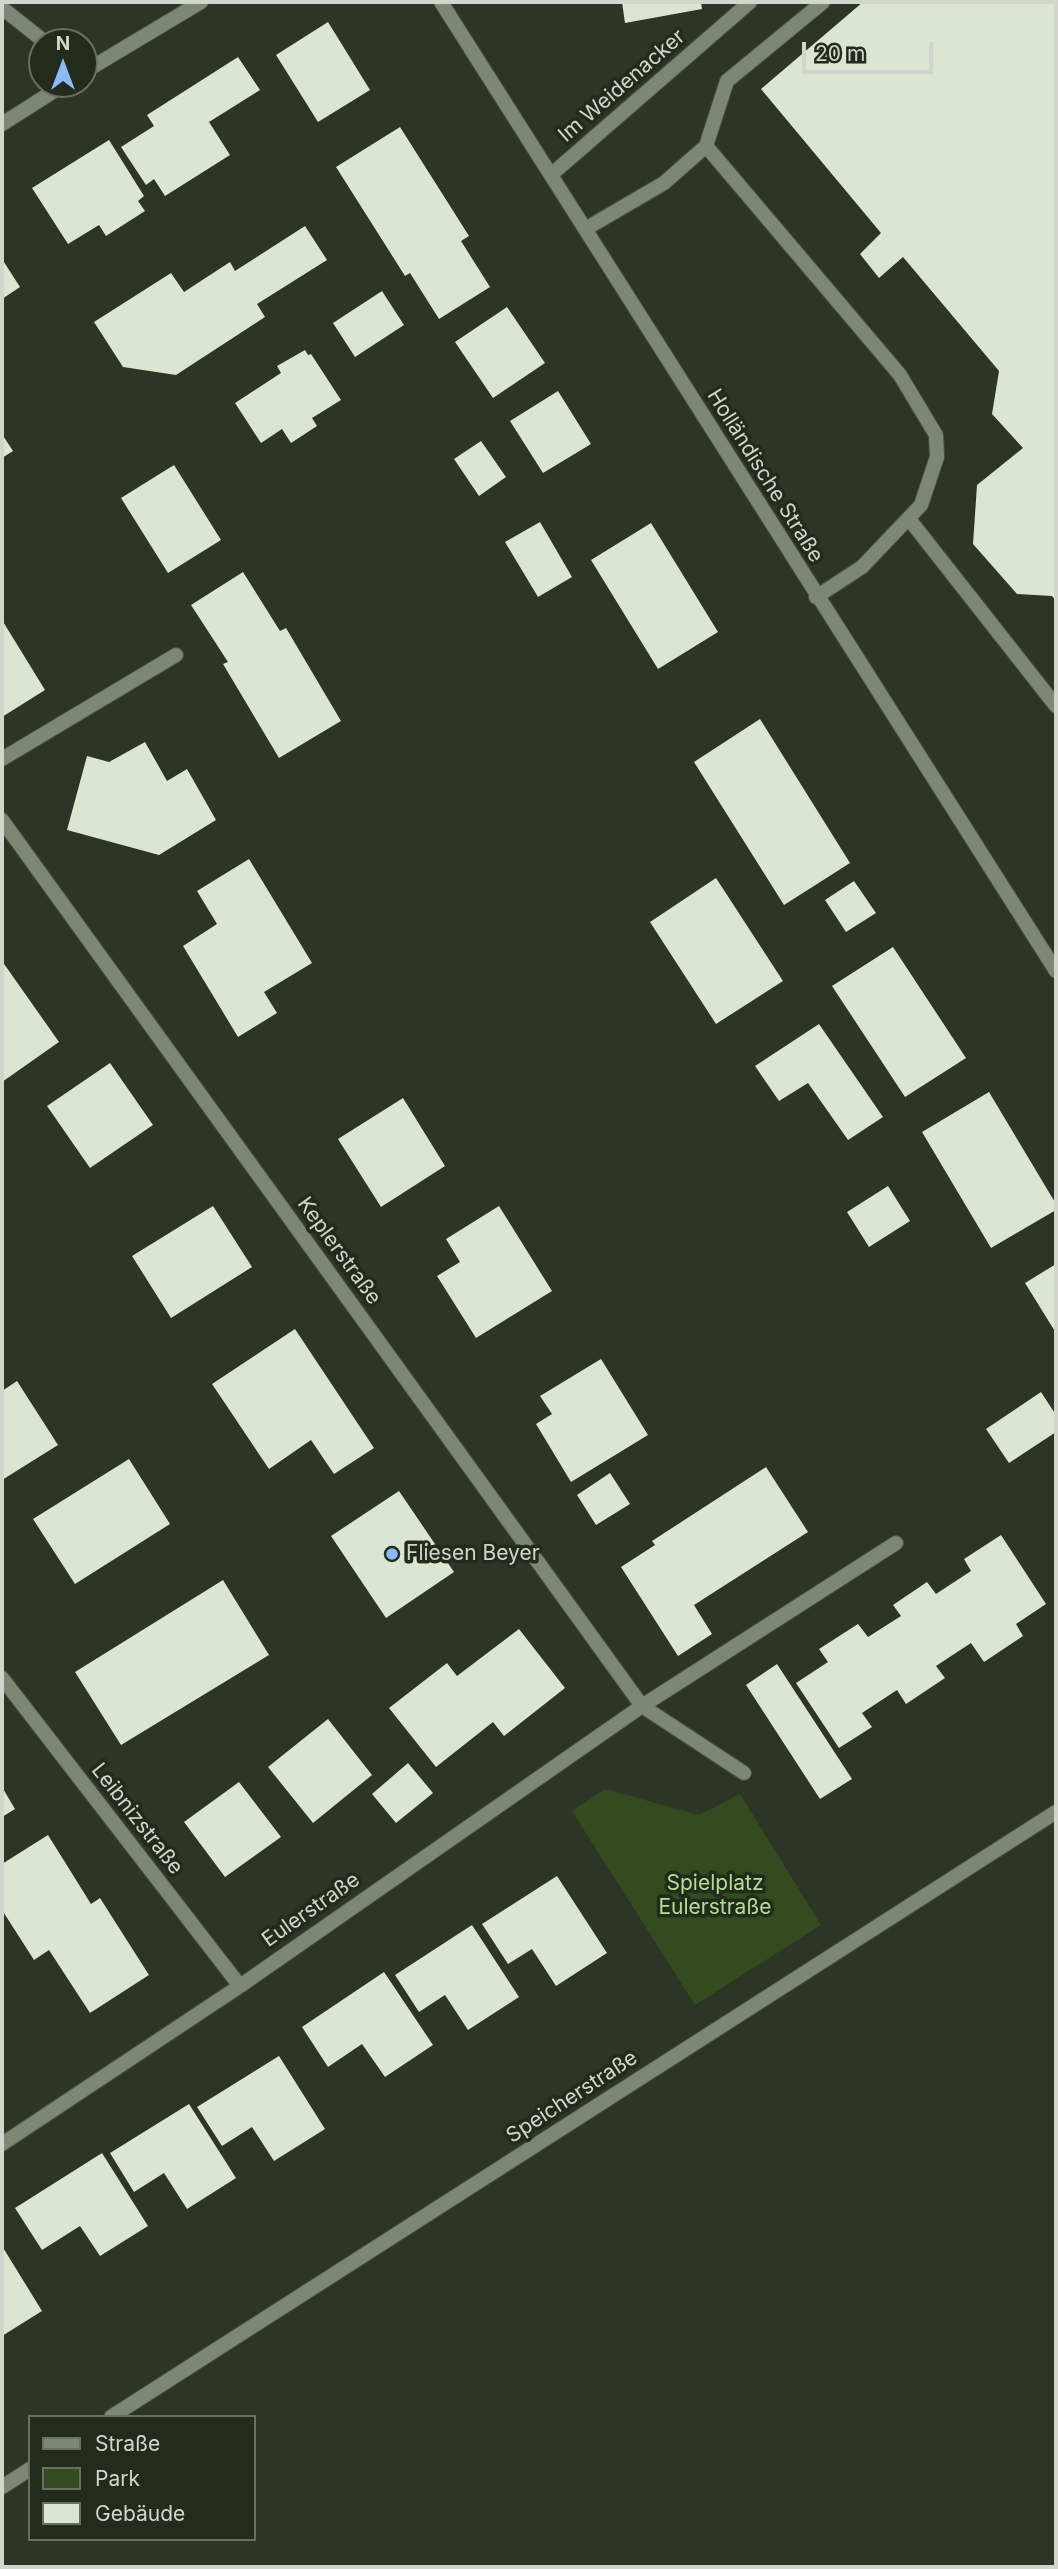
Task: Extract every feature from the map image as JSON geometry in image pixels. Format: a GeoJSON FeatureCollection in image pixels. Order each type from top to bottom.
{"type":"FeatureCollection","features":[{"type":"Feature","properties":{"kind":"street"},"geometry":{"type":"LineString","coordinates":[[98,64],[201,2]]}},
{"type":"Feature","properties":{"kind":"street","name":"Holländische Straße"},"geometry":{"type":"LineString","coordinates":[[441,2],[587,228],[816,597],[1056,971]]}},
{"type":"Feature","properties":{"kind":"street","name":"Im Weidenacker"},"geometry":{"type":"LineString","coordinates":[[552,174],[750,2]]}},
{"type":"Feature","properties":{"kind":"street"},"geometry":{"type":"LineString","coordinates":[[587,228],[664,183],[706,146],[727,81],[823,2]]}},
{"type":"Feature","properties":{"kind":"street"},"geometry":{"type":"LineString","coordinates":[[2,8],[28,29]]}},
{"type":"Feature","properties":{"kind":"street"},"geometry":{"type":"LineString","coordinates":[[2,124],[43,98]]}},
{"type":"Feature","properties":{"kind":"street"},"geometry":{"type":"LineString","coordinates":[[706,146],[900,375],[936,435],[937,457],[921,505],[862,567],[816,597]]}},
{"type":"Feature","properties":{"kind":"street"},"geometry":{"type":"LineString","coordinates":[[909,519],[1056,706]]}},
{"type":"Feature","properties":{"kind":"street"},"geometry":{"type":"LineString","coordinates":[[2,760],[176,655]]}},
{"type":"Feature","properties":{"kind":"street","name":"Keplerstraße"},"geometry":{"type":"LineString","coordinates":[[2,820],[642,1706]]}},
{"type":"Feature","properties":{"kind":"street","name":"Eulerstraße"},"geometry":{"type":"LineString","coordinates":[[2,2144],[240,1986],[642,1706],[895,1543]]}},
{"type":"Feature","properties":{"kind":"street","name":"Leibnizstraße"},"geometry":{"type":"LineString","coordinates":[[2,1678],[240,1986]]}},
{"type":"Feature","properties":{"kind":"street"},"geometry":{"type":"LineString","coordinates":[[642,1706],[744,1773]]}},
{"type":"Feature","properties":{"kind":"street","name":"Speicherstraße"},"geometry":{"type":"LineString","coordinates":[[114,2415],[1056,1812]]}},
{"type":"Feature","properties":{"kind":"street"},"geometry":{"type":"LineString","coordinates":[[2,2487],[28,2470]]}},
{"type":"Feature","properties":{"kind":"green space","name":"Spielplatz Eulerstraße"},"geometry":{"type":"Polygon","coordinates":[[[605,1789],[699,1815],[740,1794],[821,1925],[695,2005],[572,1811],[605,1789]]]}},
{"type":"Feature","properties":{"kind":"building"},"geometry":{"type":"Polygon","coordinates":[[[622,2],[701,2],[702,9],[625,23],[622,2]]]}},
{"type":"Feature","properties":{"kind":"building"},"geometry":{"type":"Polygon","coordinates":[[[863,2],[1056,2],[1056,601],[1052,596],[1017,594],[973,544],[977,485],[1023,448],[992,414],[999,371],[903,257],[879,278],[860,254],[881,233],[761,89],[863,2]]]}},
{"type":"Feature","properties":{"kind":"building"},"geometry":{"type":"Polygon","coordinates":[[[328,22],[370,90],[318,122],[276,55],[328,22]]]}},
{"type":"Feature","properties":{"kind":"building"},"geometry":{"type":"Polygon","coordinates":[[[238,57],[260,90],[209,122],[230,155],[165,196],[154,179],[146,185],[121,147],[154,126],[147,115],[238,57]]]}},
{"type":"Feature","properties":{"kind":"building"},"geometry":{"type":"Polygon","coordinates":[[[400,127],[469,236],[461,241],[490,287],[439,319],[410,273],[405,276],[336,167],[400,127]]]}},
{"type":"Feature","properties":{"kind":"building"},"geometry":{"type":"Polygon","coordinates":[[[109,140],[144,196],[138,201],[145,211],[106,236],[99,225],[68,244],[32,188],[109,140]]]}},
{"type":"Feature","properties":{"kind":"building"},"geometry":{"type":"Polygon","coordinates":[[[305,226],[327,260],[257,304],[265,317],[176,375],[123,367],[94,322],[171,273],[184,292],[230,262],[235,271],[305,226]]]}},
{"type":"Feature","properties":{"kind":"building"},"geometry":{"type":"Polygon","coordinates":[[[2,259],[20,287],[2,299],[2,259]]]}},
{"type":"Feature","properties":{"kind":"building"},"geometry":{"type":"Polygon","coordinates":[[[382,291],[404,325],[355,357],[333,323],[382,291]]]}},
{"type":"Feature","properties":{"kind":"building"},"geometry":{"type":"Polygon","coordinates":[[[507,307],[545,363],[493,398],[455,342],[507,307]]]}},
{"type":"Feature","properties":{"kind":"building"},"geometry":{"type":"Polygon","coordinates":[[[305,350],[308,355],[311,354],[341,400],[312,418],[317,426],[291,443],[282,429],[261,443],[235,403],[281,373],[277,366],[305,350]]]}},
{"type":"Feature","properties":{"kind":"building"},"geometry":{"type":"Polygon","coordinates":[[[558,391],[591,444],[543,473],[510,421],[558,391]]]}},
{"type":"Feature","properties":{"kind":"building"},"geometry":{"type":"Polygon","coordinates":[[[2,434],[13,451],[2,458],[2,434]]]}},
{"type":"Feature","properties":{"kind":"building"},"geometry":{"type":"Polygon","coordinates":[[[481,441],[506,477],[479,496],[454,459],[481,441]]]}},
{"type":"Feature","properties":{"kind":"building"},"geometry":{"type":"Polygon","coordinates":[[[174,465],[221,540],[168,573],[121,498],[174,465]]]}},
{"type":"Feature","properties":{"kind":"building"},"geometry":{"type":"Polygon","coordinates":[[[540,522],[572,577],[538,597],[505,542],[540,522]]]}},
{"type":"Feature","properties":{"kind":"building"},"geometry":{"type":"Polygon","coordinates":[[[651,523],[718,632],[658,669],[591,560],[651,523]]]}},
{"type":"Feature","properties":{"kind":"building"},"geometry":{"type":"Polygon","coordinates":[[[243,572],[280,631],[286,628],[341,721],[279,758],[223,664],[228,662],[191,605],[243,572]]]}},
{"type":"Feature","properties":{"kind":"building"},"geometry":{"type":"Polygon","coordinates":[[[2,620],[45,690],[2,717],[2,620]]]}},
{"type":"Feature","properties":{"kind":"building"},"geometry":{"type":"Polygon","coordinates":[[[760,719],[850,863],[784,905],[694,762],[760,719]]]}},
{"type":"Feature","properties":{"kind":"building"},"geometry":{"type":"Polygon","coordinates":[[[145,742],[167,781],[187,769],[216,820],[159,855],[67,830],[87,756],[109,762],[145,742]]]}},
{"type":"Feature","properties":{"kind":"building"},"geometry":{"type":"Polygon","coordinates":[[[249,859],[312,963],[264,992],[277,1013],[238,1037],[183,946],[217,924],[197,891],[249,859]]]}},
{"type":"Feature","properties":{"kind":"building"},"geometry":{"type":"Polygon","coordinates":[[[716,878],[783,981],[716,1024],[650,922],[716,878]]]}},
{"type":"Feature","properties":{"kind":"building"},"geometry":{"type":"Polygon","coordinates":[[[854,881],[876,913],[846,932],[825,900],[854,881]]]}},
{"type":"Feature","properties":{"kind":"building"},"geometry":{"type":"Polygon","coordinates":[[[893,947],[966,1058],[905,1097],[832,986],[893,947]]]}},
{"type":"Feature","properties":{"kind":"building"},"geometry":{"type":"Polygon","coordinates":[[[2,961],[59,1042],[2,1082],[2,961]]]}},
{"type":"Feature","properties":{"kind":"building"},"geometry":{"type":"Polygon","coordinates":[[[819,1024],[883,1117],[848,1140],[808,1083],[779,1101],[755,1066],[819,1024]]]}},
{"type":"Feature","properties":{"kind":"building"},"geometry":{"type":"Polygon","coordinates":[[[110,1063],[153,1125],[90,1168],[47,1106],[110,1063]]]}},
{"type":"Feature","properties":{"kind":"building"},"geometry":{"type":"Polygon","coordinates":[[[989,1092],[1056,1204],[1056,1210],[991,1248],[922,1132],[989,1092]]]}},
{"type":"Feature","properties":{"kind":"building"},"geometry":{"type":"Polygon","coordinates":[[[403,1098],[445,1166],[381,1207],[338,1139],[403,1098]]]}},
{"type":"Feature","properties":{"kind":"building"},"geometry":{"type":"Polygon","coordinates":[[[888,1186],[910,1221],[869,1247],[847,1212],[888,1186]]]}},
{"type":"Feature","properties":{"kind":"building"},"geometry":{"type":"Polygon","coordinates":[[[213,1206],[252,1267],[171,1318],[132,1256],[213,1206]]]}},
{"type":"Feature","properties":{"kind":"building"},"geometry":{"type":"Polygon","coordinates":[[[499,1206],[552,1291],[476,1338],[437,1276],[460,1262],[446,1239],[499,1206]]]}},
{"type":"Feature","properties":{"kind":"building"},"geometry":{"type":"Polygon","coordinates":[[[1056,1264],[1056,1333],[1025,1283],[1056,1264]]]}},
{"type":"Feature","properties":{"kind":"building"},"geometry":{"type":"Polygon","coordinates":[[[295,1329],[374,1448],[334,1474],[311,1440],[269,1469],[212,1384],[295,1329]]]}},
{"type":"Feature","properties":{"kind":"building"},"geometry":{"type":"Polygon","coordinates":[[[601,1359],[648,1435],[571,1482],[536,1424],[552,1414],[540,1396],[601,1359]]]}},
{"type":"Feature","properties":{"kind":"building"},"geometry":{"type":"Polygon","coordinates":[[[17,1381],[58,1445],[2,1480],[2,1391],[17,1381]]]}},
{"type":"Feature","properties":{"kind":"building"},"geometry":{"type":"Polygon","coordinates":[[[1041,1392],[1056,1415],[1056,1432],[1009,1463],[986,1429],[1041,1392]]]}},
{"type":"Feature","properties":{"kind":"building"},"geometry":{"type":"Polygon","coordinates":[[[129,1459],[170,1524],[75,1584],[33,1519],[129,1459]]]}},
{"type":"Feature","properties":{"kind":"building"},"geometry":{"type":"Polygon","coordinates":[[[766,1467],[808,1532],[694,1605],[712,1634],[678,1656],[621,1567],[655,1545],[652,1541],[766,1467]]]}},
{"type":"Feature","properties":{"kind":"building"},"geometry":{"type":"Polygon","coordinates":[[[610,1473],[630,1504],[596,1525],[577,1495],[610,1473]]]}},
{"type":"Feature","properties":{"kind":"building","name":"Fliesen Beyer"},"geometry":{"type":"Polygon","coordinates":[[[399,1491],[454,1572],[386,1618],[331,1536],[399,1491]]]}},
{"type":"Feature","properties":{"kind":"building"},"geometry":{"type":"Polygon","coordinates":[[[1001,1535],[1046,1604],[1016,1624],[1023,1636],[984,1662],[971,1643],[936,1666],[945,1678],[906,1704],[897,1690],[862,1713],[872,1727],[839,1748],[796,1683],[828,1662],[819,1649],[858,1624],[868,1637],[901,1616],[893,1605],[927,1582],[936,1594],[971,1571],[964,1559],[1001,1535]]]}},
{"type":"Feature","properties":{"kind":"building"},"geometry":{"type":"Polygon","coordinates":[[[223,1580],[269,1655],[121,1745],[75,1672],[223,1580]]]}},
{"type":"Feature","properties":{"kind":"building"},"geometry":{"type":"Polygon","coordinates":[[[519,1629],[565,1688],[504,1736],[493,1722],[436,1767],[389,1708],[447,1663],[457,1676],[519,1629]]]}},
{"type":"Feature","properties":{"kind":"building"},"geometry":{"type":"Polygon","coordinates":[[[777,1664],[852,1779],[820,1799],[746,1685],[777,1664]]]}},
{"type":"Feature","properties":{"kind":"building"},"geometry":{"type":"Polygon","coordinates":[[[328,1719],[372,1775],[313,1823],[268,1767],[328,1719]]]}},
{"type":"Feature","properties":{"kind":"building"},"geometry":{"type":"Polygon","coordinates":[[[408,1763],[433,1793],[396,1823],[372,1794],[408,1763]]]}},
{"type":"Feature","properties":{"kind":"building"},"geometry":{"type":"Polygon","coordinates":[[[239,1782],[281,1837],[225,1877],[184,1822],[239,1782]]]}},
{"type":"Feature","properties":{"kind":"building"},"geometry":{"type":"Polygon","coordinates":[[[2,1787],[15,1809],[2,1817],[2,1787]]]}},
{"type":"Feature","properties":{"kind":"building"},"geometry":{"type":"Polygon","coordinates":[[[48,1835],[91,1904],[100,1898],[149,1975],[90,2013],[49,1950],[34,1960],[2,1910],[2,1864],[48,1835]]]}},
{"type":"Feature","properties":{"kind":"building"},"geometry":{"type":"Polygon","coordinates":[[[557,1876],[607,1953],[556,1986],[532,1949],[508,1964],[482,1924],[557,1876]]]}},
{"type":"Feature","properties":{"kind":"building"},"geometry":{"type":"Polygon","coordinates":[[[472,1925],[519,1997],[468,2030],[445,1995],[419,2012],[395,1975],[472,1925]]]}},
{"type":"Feature","properties":{"kind":"building"},"geometry":{"type":"Polygon","coordinates":[[[384,1972],[433,2045],[385,2077],[362,2044],[328,2067],[302,2027],[384,1972]]]}},
{"type":"Feature","properties":{"kind":"building"},"geometry":{"type":"Polygon","coordinates":[[[279,2056],[325,2129],[274,2161],[252,2127],[222,2146],[197,2107],[279,2056]]]}},
{"type":"Feature","properties":{"kind":"building"},"geometry":{"type":"Polygon","coordinates":[[[189,2104],[236,2178],[187,2209],[164,2173],[134,2192],[110,2153],[189,2104]]]}},
{"type":"Feature","properties":{"kind":"building"},"geometry":{"type":"Polygon","coordinates":[[[102,2153],[148,2226],[100,2256],[80,2226],[42,2250],[15,2208],[102,2153]]]}},
{"type":"Feature","properties":{"kind":"building"},"geometry":{"type":"Polygon","coordinates":[[[2,2246],[42,2311],[2,2336],[2,2246]]]}},
{"type":"Feature","properties":{"kind":"place","name":"Fliesen Beyer"},"geometry":{"type":"Point","coordinates":[392,1554]}}]}
